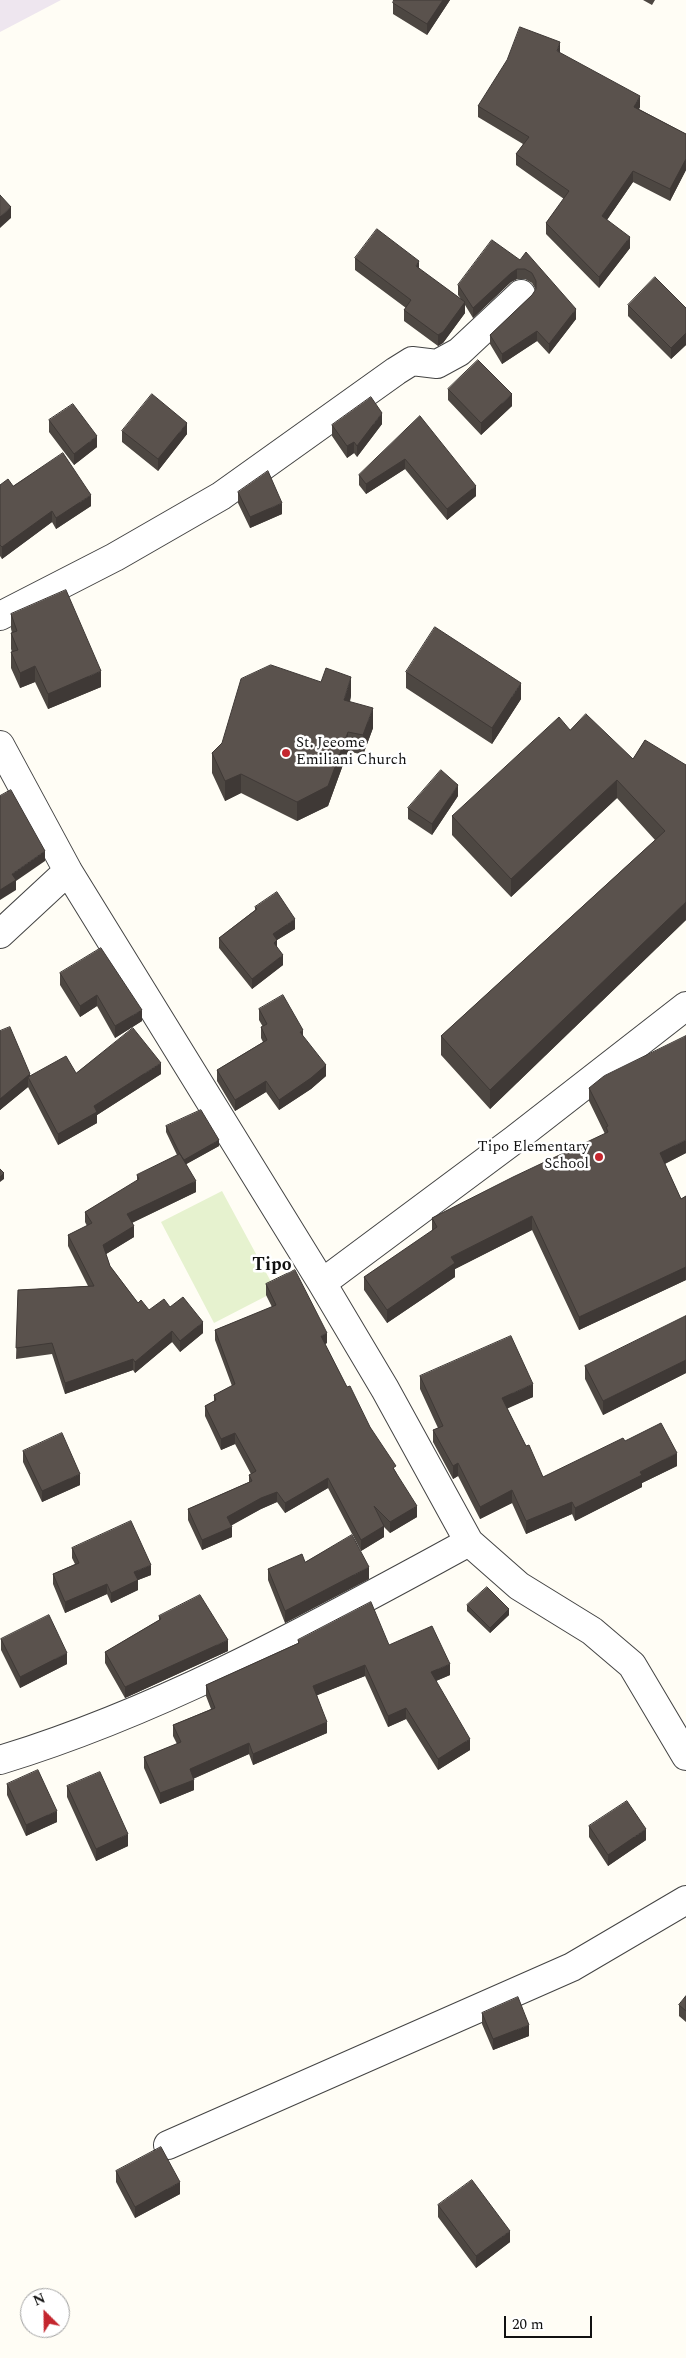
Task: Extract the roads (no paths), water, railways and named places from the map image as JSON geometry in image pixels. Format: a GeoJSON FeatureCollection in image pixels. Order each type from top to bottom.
{"type":"FeatureCollection","features":[{"type":"Feature","properties":{"kind":"street"},"geometry":{"type":"LineString","coordinates":[[0,616],[115,557],[221,496],[396,370],[412,361],[437,364],[459,352],[521,294]]}},
{"type":"Feature","properties":{"kind":"street"},"geometry":{"type":"LineString","coordinates":[[0,745],[68,871],[322,1283],[385,1389],[469,1542],[519,1586],[592,1631],[632,1665],[686,1756]]}},
{"type":"Feature","properties":{"kind":"street"},"geometry":{"type":"LineString","coordinates":[[0,934],[68,871]]}},
{"type":"Feature","properties":{"kind":"street"},"geometry":{"type":"LineString","coordinates":[[322,1283],[514,1140],[686,1006]]}},
{"type":"Feature","properties":{"kind":"street"},"geometry":{"type":"LineString","coordinates":[[0,1760],[131,1714],[240,1665],[469,1542]]}},
{"type":"Feature","properties":{"kind":"street"},"geometry":{"type":"LineString","coordinates":[[168,2145],[572,1966],[686,1900]]}},
{"type":"Feature","properties":{"kind":"place","name":"St. Jeeome Emiliani Church"},"geometry":{"type":"Point","coordinates":[286,753]}},
{"type":"Feature","properties":{"kind":"place","name":"Tipo Elementary School"},"geometry":{"type":"Point","coordinates":[599,1157]}},
{"type":"Feature","properties":{"kind":"district","name":"Tipo"},"geometry":{"type":"Point","coordinates":[272,1266]}}]}
